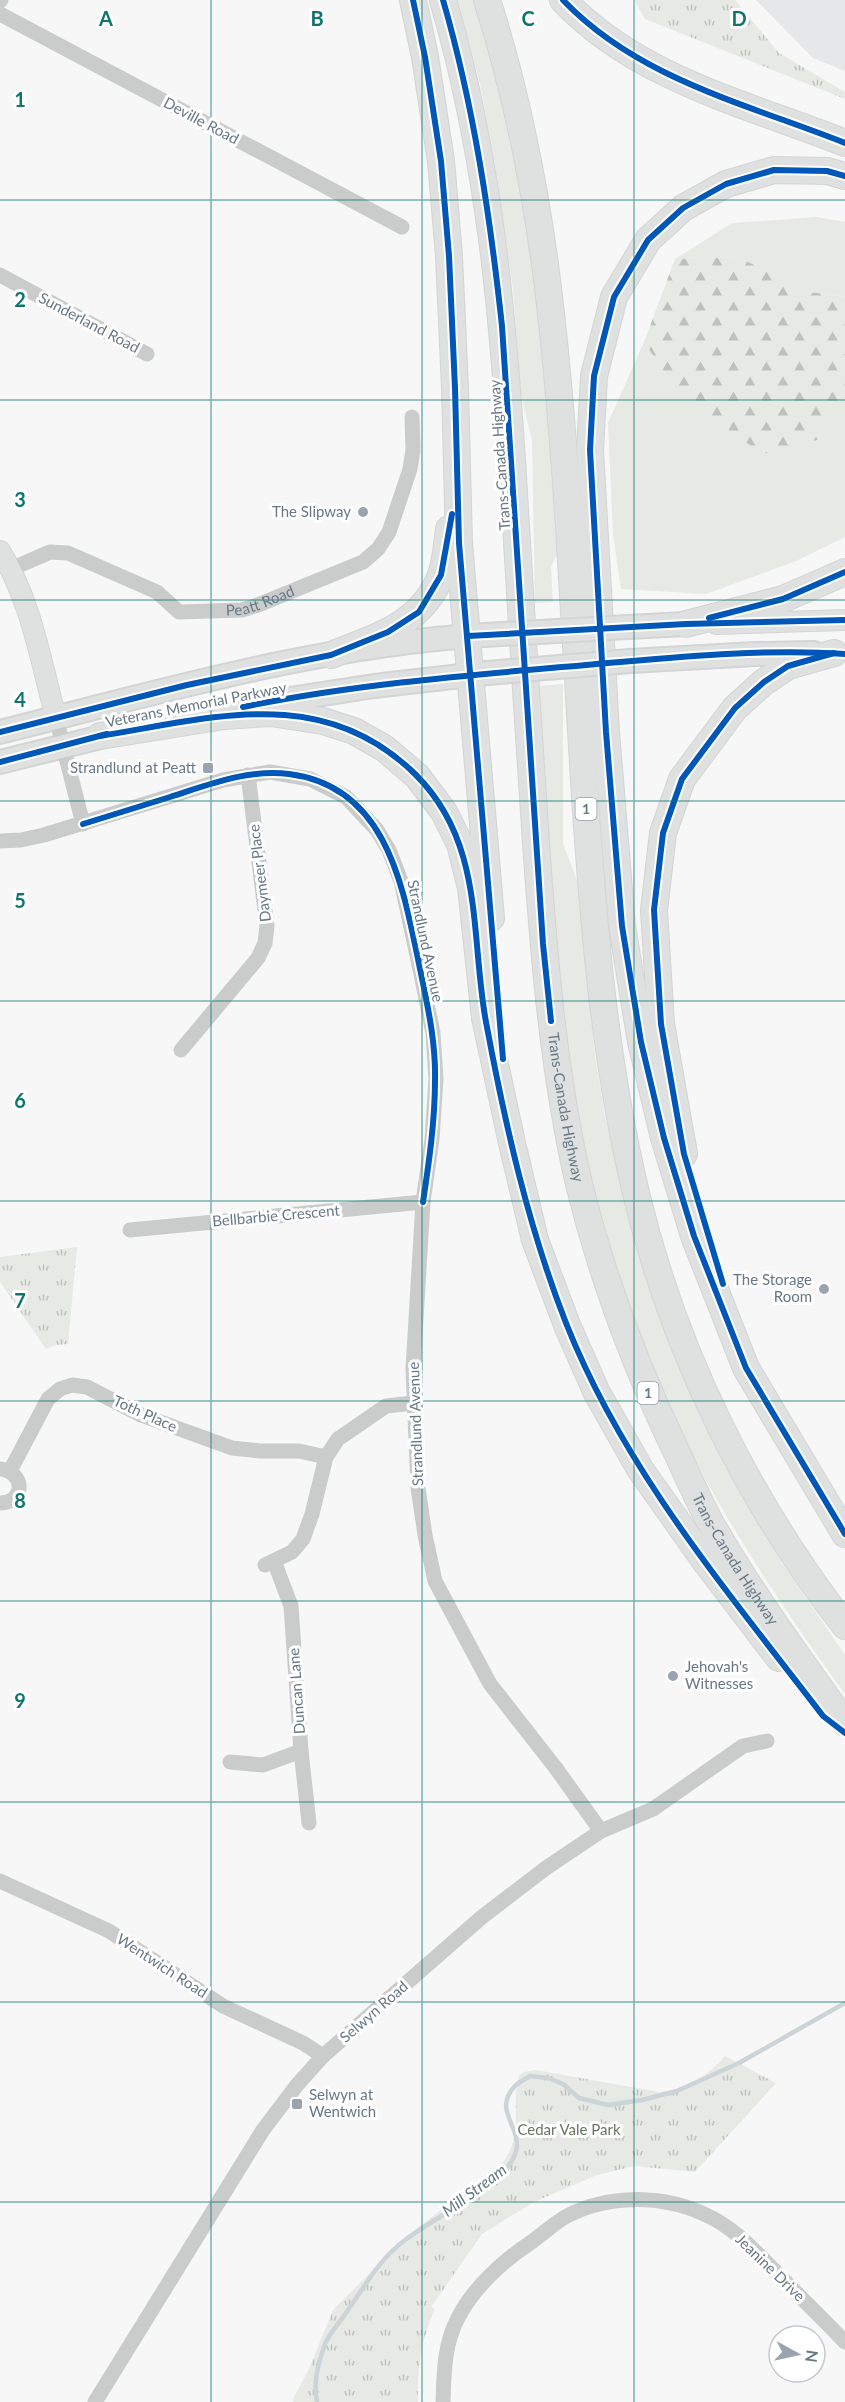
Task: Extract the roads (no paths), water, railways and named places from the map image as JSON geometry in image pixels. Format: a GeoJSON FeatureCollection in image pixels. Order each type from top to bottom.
{"type":"FeatureCollection","features":[{"type":"Feature","properties":{"kind":"highway"},"geometry":{"type":"LineString","coordinates":[[413,0],[425,57],[441,161],[449,256],[459,543],[477,635],[497,1008],[512,1143]]}},
{"type":"Feature","properties":{"kind":"highway","name":"Trans-Canada Highway"},"geometry":{"type":"LineString","coordinates":[[443,0],[457,48],[477,135],[492,229],[510,412],[543,944],[554,1039],[579,1182],[598,1254],[622,1325],[647,1390],[708,1518],[752,1591],[845,1723]]}},
{"type":"Feature","properties":{"kind":"highway","name":"1"},"geometry":{"type":"LineString","coordinates":[[487,0],[521,124],[539,215],[550,298],[563,447],[597,950],[606,1041],[636,1197],[664,1290],[713,1410],[758,1497],[811,1582],[845,1626]]}},
{"type":"Feature","properties":{"kind":"highway"},"geometry":{"type":"LineString","coordinates":[[563,0],[625,51],[672,76],[721,98],[845,143]]}},
{"type":"Feature","properties":{"kind":"highway"},"geometry":{"type":"LineString","coordinates":[[845,176],[827,171],[774,170],[726,184],[683,208],[648,240],[614,297],[594,376],[590,450],[606,732],[622,926],[641,1042],[664,1138],[694,1236],[746,1368],[788,1442],[845,1534]]}},
{"type":"Feature","properties":{"kind":"highway"},"geometry":{"type":"LineString","coordinates":[[331,655],[388,632],[419,612],[441,575],[458,475]]}},
{"type":"Feature","properties":{"kind":"highway"},"geometry":{"type":"LineString","coordinates":[[686,624],[783,598],[845,572]]}},
{"type":"Feature","properties":{"kind":"highway"},"geometry":{"type":"LineString","coordinates":[[788,1442],[721,1280],[684,1154],[661,1024],[654,910],[663,833],[682,779],[708,742],[735,708],[764,682],[788,666],[839,653]]}},
{"type":"Feature","properties":{"kind":"highway"},"geometry":{"type":"LineString","coordinates":[[100,736],[224,716],[271,713],[323,721],[354,731],[384,748],[417,776],[444,812],[462,855],[474,908],[485,1018],[535,1240],[567,1325],[596,1390],[640,1469],[705,1561],[823,1716],[845,1733]]}},
{"type":"Feature","properties":{"kind":"main road","name":"Veterans Memorial Parkway"},"geometry":{"type":"LineString","coordinates":[[0,732],[197,683],[331,655],[410,642],[477,635],[686,624]]}},
{"type":"Feature","properties":{"kind":"main road","name":"Veterans Memorial Parkway"},"geometry":{"type":"LineString","coordinates":[[0,762],[100,736],[264,702],[479,674],[630,661],[756,654],[839,653]]}},
{"type":"Feature","properties":{"kind":"street","name":"Deville Road"},"geometry":{"type":"LineString","coordinates":[[0,14],[402,227]]}},
{"type":"Feature","properties":{"kind":"street","name":"Sunderland Road"},"geometry":{"type":"LineString","coordinates":[[0,275],[147,354]]}},
{"type":"Feature","properties":{"kind":"street","name":"Peatt Road"},"geometry":{"type":"LineString","coordinates":[[11,568],[50,552],[68,553],[157,592],[178,612],[242,610],[258,605],[363,562],[378,549],[388,532],[410,469],[413,450],[412,417]]}},
{"type":"Feature","properties":{"kind":"street"},"geometry":{"type":"LineString","coordinates":[[0,551],[11,568],[30,622],[83,824]]}},
{"type":"Feature","properties":{"kind":"street"},"geometry":{"type":"LineString","coordinates":[[686,624],[845,620]]}},
{"type":"Feature","properties":{"kind":"street","name":"Strandlund Avenue"},"geometry":{"type":"LineString","coordinates":[[0,841],[21,840],[83,824],[223,780],[270,772],[310,778],[329,787],[346,797],[363,812],[377,830],[389,850],[401,881],[433,1033],[436,1079],[417,1280],[414,1403],[418,1488],[435,1581],[490,1684],[555,1767],[601,1831]]}},
{"type":"Feature","properties":{"kind":"street","name":"Daymeer Place"},"geometry":{"type":"LineString","coordinates":[[181,1050],[258,958],[265,944],[267,926],[248,775]]}},
{"type":"Feature","properties":{"kind":"street","name":"Bellbarbie Crescent"},"geometry":{"type":"LineString","coordinates":[[130,1230],[423,1202]]}},
{"type":"Feature","properties":{"kind":"street","name":"Toth Place"},"geometry":{"type":"LineString","coordinates":[[0,1503],[12,1501],[18,1494],[20,1485],[16,1476],[5,1470],[48,1399],[60,1389],[72,1385],[87,1387],[141,1415],[232,1448],[299,1451],[326,1457]]}},
{"type":"Feature","properties":{"kind":"street"},"geometry":{"type":"LineString","coordinates":[[326,1457],[338,1439],[386,1406],[414,1403]]}},
{"type":"Feature","properties":{"kind":"street","name":"Duncan Lane"},"geometry":{"type":"LineString","coordinates":[[309,1823],[301,1751],[291,1606],[269,1563],[292,1552],[303,1539],[312,1514],[326,1457]]}},
{"type":"Feature","properties":{"kind":"street","name":"Selwyn Road"},"geometry":{"type":"LineString","coordinates":[[95,2402],[258,2138],[297,2085],[322,2056],[482,1917],[546,1868],[601,1831],[653,1809],[743,1746],[768,1740]]}},
{"type":"Feature","properties":{"kind":"street"},"geometry":{"type":"LineString","coordinates":[[230,1762],[263,1765],[301,1751]]}},
{"type":"Feature","properties":{"kind":"street","name":"Wentwich Road"},"geometry":{"type":"LineString","coordinates":[[0,1881],[109,1931],[223,2006],[303,2043],[322,2056]]}},
{"type":"Feature","properties":{"kind":"street","name":"Jeanine Drive"},"geometry":{"type":"LineString","coordinates":[[443,2402],[444,2365],[449,2339],[458,2317],[473,2295],[504,2262],[567,2216],[609,2201],[632,2199],[657,2201],[683,2207],[717,2220],[743,2239],[845,2342]]}},
{"type":"Feature","properties":{"kind":"waterway","name":"Mill Stream"},"geometry":{"type":"LineString","coordinates":[[317,2402],[317,2373],[325,2344],[380,2264],[405,2240],[489,2184],[512,2161],[517,2148],[516,2137],[506,2108],[508,2097],[515,2086],[530,2076],[548,2078],[563,2084],[579,2098],[608,2105],[642,2100],[677,2091],[739,2063],[845,2003]]}},
{"type":"Feature","properties":{"kind":"place","name":"The Slipway"},"geometry":{"type":"Point","coordinates":[363,512]}},
{"type":"Feature","properties":{"kind":"place","name":"Strandlund at Peatt"},"geometry":{"type":"Point","coordinates":[208,768]}},
{"type":"Feature","properties":{"kind":"place","name":"The Storage Room"},"geometry":{"type":"Point","coordinates":[824,1289]}},
{"type":"Feature","properties":{"kind":"place","name":"Jehovah's Witnesses"},"geometry":{"type":"Point","coordinates":[673,1676]}},
{"type":"Feature","properties":{"kind":"place","name":"Selwyn at Wentwich"},"geometry":{"type":"Point","coordinates":[297,2104]}},
{"type":"Feature","properties":{"kind":"park label","name":"Cedar Vale Park"},"geometry":{"type":"Point","coordinates":[569,2130]}}]}
